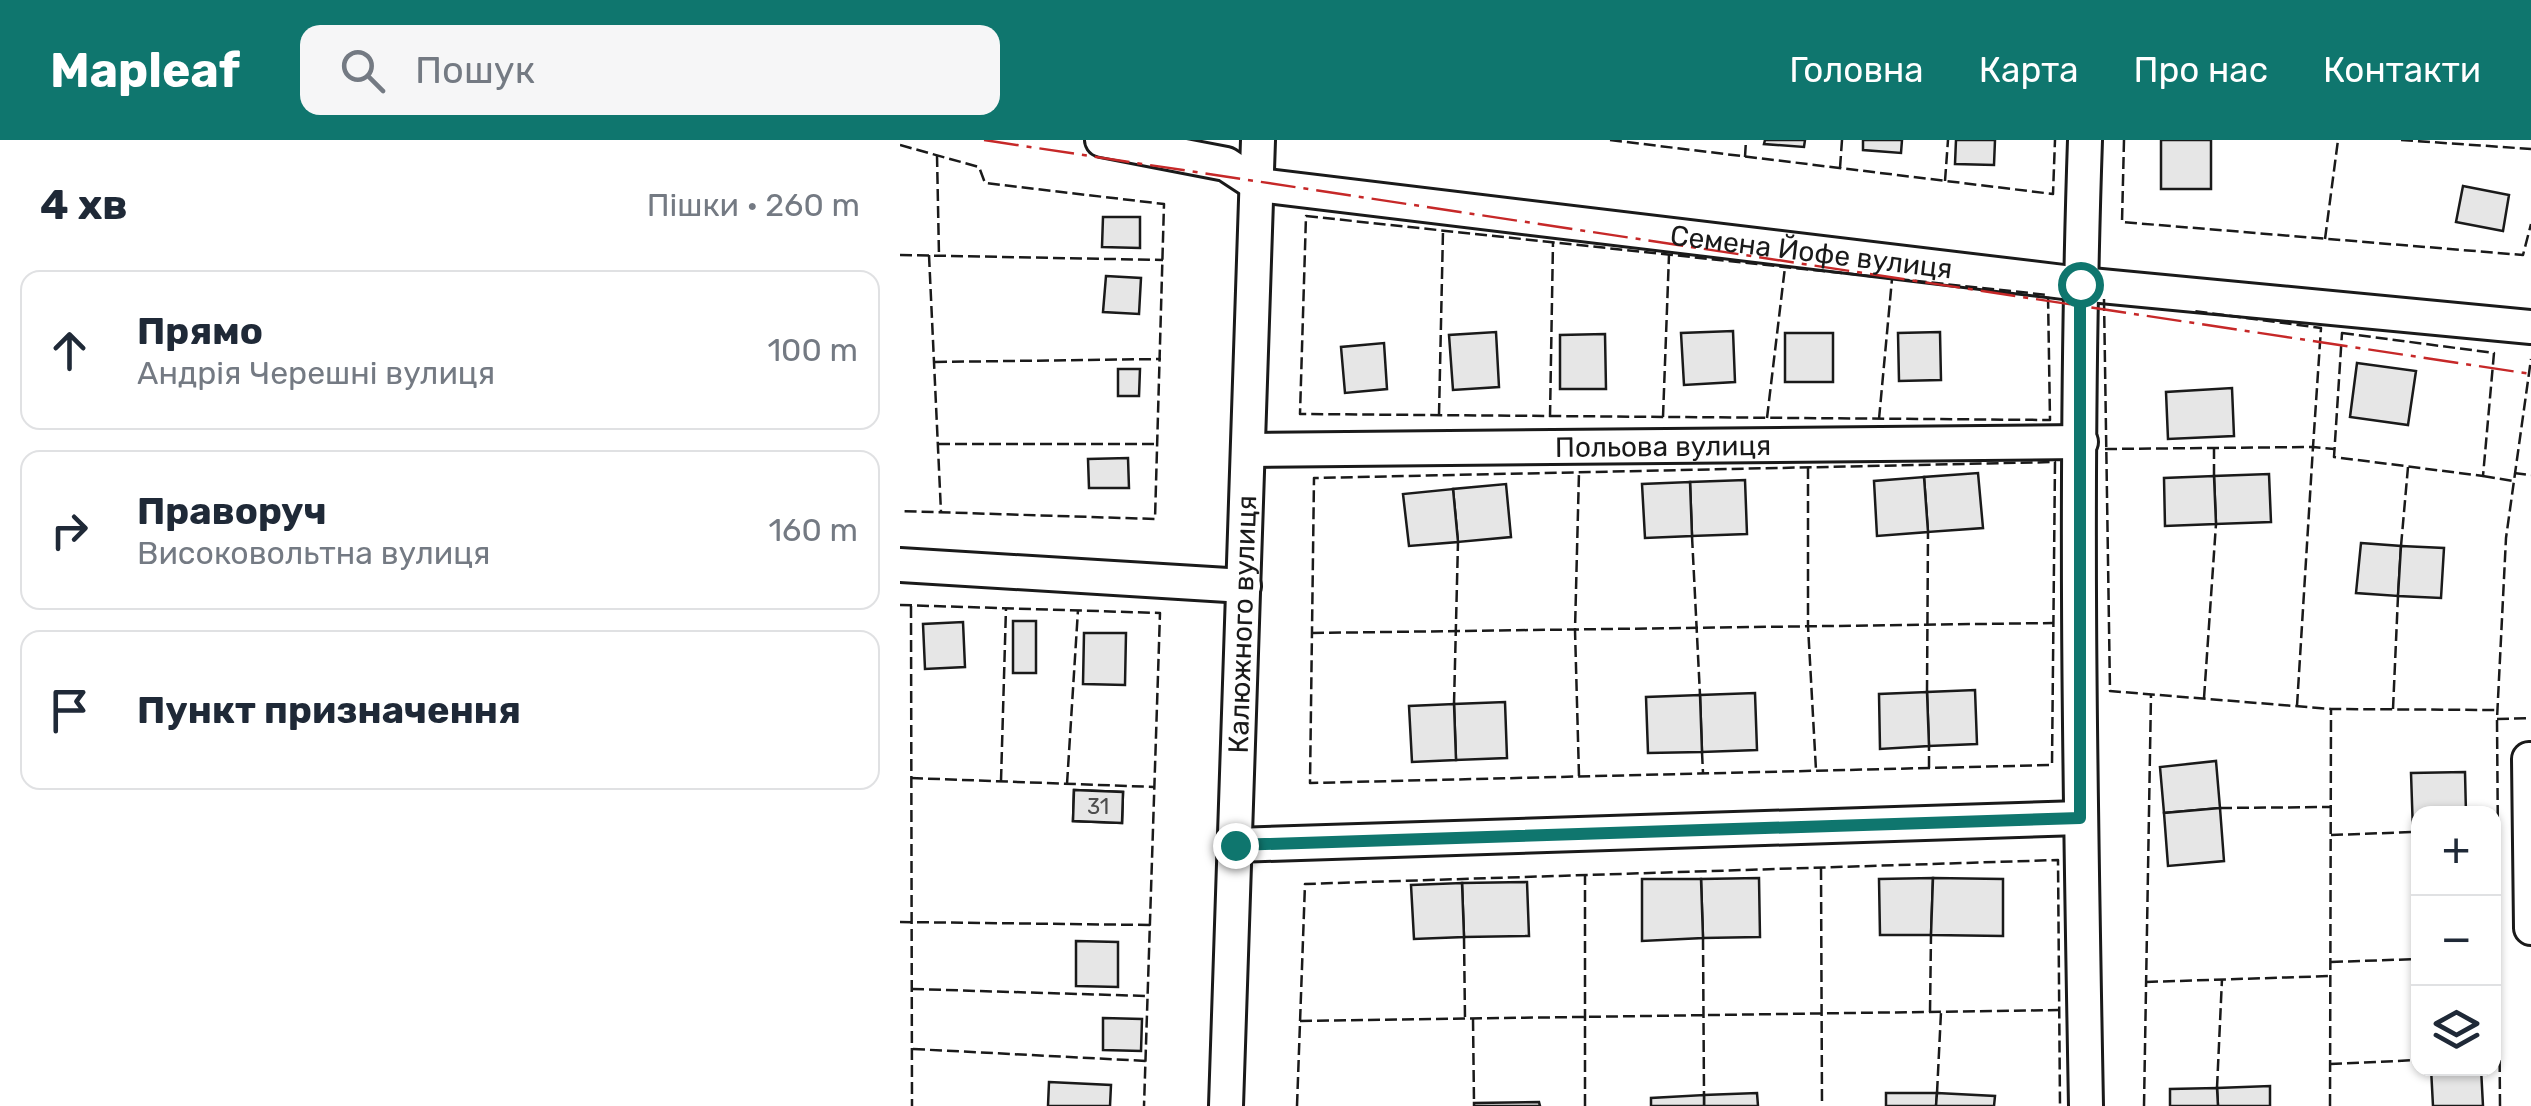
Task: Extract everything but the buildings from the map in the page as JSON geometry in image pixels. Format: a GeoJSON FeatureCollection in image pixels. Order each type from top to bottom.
{"type":"FeatureCollection","features":[{"type":"Feature","properties":{"kind":"street","name":"Семена Йофе вулиця"},"geometry":{"type":"LineString","coordinates":[[1102,140],[1226,164],[1258,186],[2080,284],[2531,327]]}},
{"type":"Feature","properties":{"kind":"street","name":"Калюжного вулиця"},"geometry":{"type":"LineString","coordinates":[[1226,1106],[1258,140]]}},
{"type":"Feature","properties":{"kind":"street"},"geometry":{"type":"LineString","coordinates":[[2084,140],[2080,284],[2080,818],[2086,1106]]}},
{"type":"Feature","properties":{"kind":"street","name":"Польова вулиця"},"geometry":{"type":"LineString","coordinates":[[1248,450],[2080,442]]}},
{"type":"Feature","properties":{"kind":"street"},"geometry":{"type":"LineString","coordinates":[[900,565],[1244,586]]}},
{"type":"Feature","properties":{"kind":"street"},"geometry":{"type":"LineString","coordinates":[[2530,759],[2531,928]]}},
{"type":"Feature","properties":{"kind":"street"},"geometry":{"type":"LineString","coordinates":[[1235,845],[2080,818]]}},
{"type":"Feature","properties":{"kind":"fence"},"geometry":{"type":"LineString","coordinates":[[1610,140],[2053,194],[2055,140]]}},
{"type":"Feature","properties":{"kind":"fence"},"geometry":{"type":"LineString","coordinates":[[1745,157],[1746,140]]}},
{"type":"Feature","properties":{"kind":"fence"},"geometry":{"type":"LineString","coordinates":[[1840,168],[1842,140]]}},
{"type":"Feature","properties":{"kind":"fence"},"geometry":{"type":"LineString","coordinates":[[1945,181],[1948,140]]}},
{"type":"Feature","properties":{"kind":"fence"},"geometry":{"type":"LineString","coordinates":[[2124,140],[2122,222],[2523,255],[2531,224]]}},
{"type":"Feature","properties":{"kind":"fence"},"geometry":{"type":"LineString","coordinates":[[2325,239],[2338,140]]}},
{"type":"Feature","properties":{"kind":"fence"},"geometry":{"type":"LineString","coordinates":[[2401,140],[2531,149]]}},
{"type":"Feature","properties":{"kind":"fence"},"geometry":{"type":"LineString","coordinates":[[900,145],[979,167],[985,183],[1164,204],[1155,519],[900,511]]}},
{"type":"Feature","properties":{"kind":"fence"},"geometry":{"type":"LineString","coordinates":[[937,155],[939,256]]}},
{"type":"Feature","properties":{"kind":"fence"},"geometry":{"type":"LineString","coordinates":[[1306,216],[2048,295],[2050,420],[1300,414],[1306,216]]}},
{"type":"Feature","properties":{"kind":"fence"},"geometry":{"type":"LineString","coordinates":[[1439,415],[1443,231]]}},
{"type":"Feature","properties":{"kind":"fence"},"geometry":{"type":"LineString","coordinates":[[1550,417],[1553,242]]}},
{"type":"Feature","properties":{"kind":"fence"},"geometry":{"type":"LineString","coordinates":[[900,255],[1163,260]]}},
{"type":"Feature","properties":{"kind":"fence"},"geometry":{"type":"LineString","coordinates":[[929,255],[941,512]]}},
{"type":"Feature","properties":{"kind":"fence"},"geometry":{"type":"LineString","coordinates":[[1663,417],[1669,255]]}},
{"type":"Feature","properties":{"kind":"fence"},"geometry":{"type":"LineString","coordinates":[[1767,418],[1785,267]]}},
{"type":"Feature","properties":{"kind":"fence"},"geometry":{"type":"LineString","coordinates":[[1879,419],[1892,279]]}},
{"type":"Feature","properties":{"kind":"fence"},"geometry":{"type":"LineString","coordinates":[[2104,299],[2110,691],[2331,709],[2498,710]]}},
{"type":"Feature","properties":{"kind":"fence"},"geometry":{"type":"LineString","coordinates":[[2105,449],[2313,447],[2321,328],[2194,311]]}},
{"type":"Feature","properties":{"kind":"fence"},"geometry":{"type":"LineString","coordinates":[[2342,333],[2494,353],[2483,476],[2334,457],[2342,333]]}},
{"type":"Feature","properties":{"kind":"fence"},"geometry":{"type":"LineString","coordinates":[[935,362],[1161,359]]}},
{"type":"Feature","properties":{"kind":"fence"},"geometry":{"type":"LineString","coordinates":[[2500,1106],[2497,719],[2506,538],[2531,359]]}},
{"type":"Feature","properties":{"kind":"fence"},"geometry":{"type":"LineString","coordinates":[[938,444],[1158,444]]}},
{"type":"Feature","properties":{"kind":"fence"},"geometry":{"type":"LineString","coordinates":[[2214,447],[2214,476]]}},
{"type":"Feature","properties":{"kind":"fence"},"geometry":{"type":"LineString","coordinates":[[2297,706],[2313,447],[2334,449]]}},
{"type":"Feature","properties":{"kind":"fence"},"geometry":{"type":"LineString","coordinates":[[2055,462],[2052,765],[1310,783],[1314,478],[2055,462]]}},
{"type":"Feature","properties":{"kind":"fence"},"geometry":{"type":"LineString","coordinates":[[1808,467],[1808,626],[1816,770]]}},
{"type":"Feature","properties":{"kind":"fence"},"geometry":{"type":"LineString","coordinates":[[2401,546],[2408,467]]}},
{"type":"Feature","properties":{"kind":"fence"},"geometry":{"type":"LineString","coordinates":[[1579,472],[1575,630],[1579,776]]}},
{"type":"Feature","properties":{"kind":"fence"},"geometry":{"type":"LineString","coordinates":[[2514,473],[2531,475]]}},
{"type":"Feature","properties":{"kind":"fence"},"geometry":{"type":"LineString","coordinates":[[2483,476],[2513,481]]}},
{"type":"Feature","properties":{"kind":"fence"},"geometry":{"type":"LineString","coordinates":[[2204,698],[2216,524]]}},
{"type":"Feature","properties":{"kind":"fence"},"geometry":{"type":"LineString","coordinates":[[1927,692],[1928,532]]}},
{"type":"Feature","properties":{"kind":"fence"},"geometry":{"type":"LineString","coordinates":[[1692,536],[1700,695]]}},
{"type":"Feature","properties":{"kind":"fence"},"geometry":{"type":"LineString","coordinates":[[1454,704],[1458,542]]}},
{"type":"Feature","properties":{"kind":"fence"},"geometry":{"type":"LineString","coordinates":[[2393,709],[2398,596]]}},
{"type":"Feature","properties":{"kind":"fence"},"geometry":{"type":"LineString","coordinates":[[900,605],[1160,613],[1144,1106]]}},
{"type":"Feature","properties":{"kind":"fence"},"geometry":{"type":"LineString","coordinates":[[911,606],[912,1106]]}},
{"type":"Feature","properties":{"kind":"fence"},"geometry":{"type":"LineString","coordinates":[[1001,781],[1006,608]]}},
{"type":"Feature","properties":{"kind":"fence"},"geometry":{"type":"LineString","coordinates":[[1067,784],[1078,610]]}},
{"type":"Feature","properties":{"kind":"fence"},"geometry":{"type":"LineString","coordinates":[[1312,633],[2053,623]]}},
{"type":"Feature","properties":{"kind":"fence"},"geometry":{"type":"LineString","coordinates":[[2144,1106],[2151,694]]}},
{"type":"Feature","properties":{"kind":"fence"},"geometry":{"type":"LineString","coordinates":[[2330,1106],[2331,709]]}},
{"type":"Feature","properties":{"kind":"fence"},"geometry":{"type":"LineString","coordinates":[[2497,719],[2531,718]]}},
{"type":"Feature","properties":{"kind":"fence"},"geometry":{"type":"LineString","coordinates":[[1929,746],[1929,768]]}},
{"type":"Feature","properties":{"kind":"fence"},"geometry":{"type":"LineString","coordinates":[[1702,752],[1703,773]]}},
{"type":"Feature","properties":{"kind":"fence"},"geometry":{"type":"LineString","coordinates":[[911,778],[1154,787]]}},
{"type":"Feature","properties":{"kind":"fence"},"geometry":{"type":"LineString","coordinates":[[2220,808],[2330,807]]}},
{"type":"Feature","properties":{"kind":"fence"},"geometry":{"type":"LineString","coordinates":[[2331,835],[2411,832]]}},
{"type":"Feature","properties":{"kind":"fence"},"geometry":{"type":"LineString","coordinates":[[1297,1106],[1305,884],[2058,860],[2060,1106]]}},
{"type":"Feature","properties":{"kind":"fence"},"geometry":{"type":"LineString","coordinates":[[1821,868],[1822,1106]]}},
{"type":"Feature","properties":{"kind":"fence"},"geometry":{"type":"LineString","coordinates":[[1585,875],[1585,1106]]}},
{"type":"Feature","properties":{"kind":"fence"},"geometry":{"type":"LineString","coordinates":[[900,922],[1150,925]]}},
{"type":"Feature","properties":{"kind":"fence"},"geometry":{"type":"LineString","coordinates":[[1930,1012],[1931,935]]}},
{"type":"Feature","properties":{"kind":"fence"},"geometry":{"type":"LineString","coordinates":[[1464,937],[1465,1019]]}},
{"type":"Feature","properties":{"kind":"fence"},"geometry":{"type":"LineString","coordinates":[[1703,938],[1704,1095]]}},
{"type":"Feature","properties":{"kind":"fence"},"geometry":{"type":"LineString","coordinates":[[2331,962],[2411,959]]}},
{"type":"Feature","properties":{"kind":"fence"},"geometry":{"type":"LineString","coordinates":[[2146,982],[2331,976]]}},
{"type":"Feature","properties":{"kind":"fence"},"geometry":{"type":"LineString","coordinates":[[2217,1088],[2222,979]]}},
{"type":"Feature","properties":{"kind":"fence"},"geometry":{"type":"LineString","coordinates":[[912,989],[1147,996]]}},
{"type":"Feature","properties":{"kind":"fence"},"geometry":{"type":"LineString","coordinates":[[1300,1021],[2059,1010]]}},
{"type":"Feature","properties":{"kind":"fence"},"geometry":{"type":"LineString","coordinates":[[1937,1093],[1941,1012]]}},
{"type":"Feature","properties":{"kind":"fence"},"geometry":{"type":"LineString","coordinates":[[1473,1019],[1474,1103]]}},
{"type":"Feature","properties":{"kind":"fence"},"geometry":{"type":"LineString","coordinates":[[913,1049],[1146,1061]]}},
{"type":"Feature","properties":{"kind":"fence"},"geometry":{"type":"LineString","coordinates":[[2330,1064],[2411,1060]]}},
{"type":"Feature","properties":{"kind":"power"},"geometry":{"type":"LineString","coordinates":[[984,140],[2531,374]]}},
{"type":"Feature","properties":{"kind":"route"},"geometry":{"type":"LineString","coordinates":[[1235,845],[2080,818],[2080,284]]}}]}
